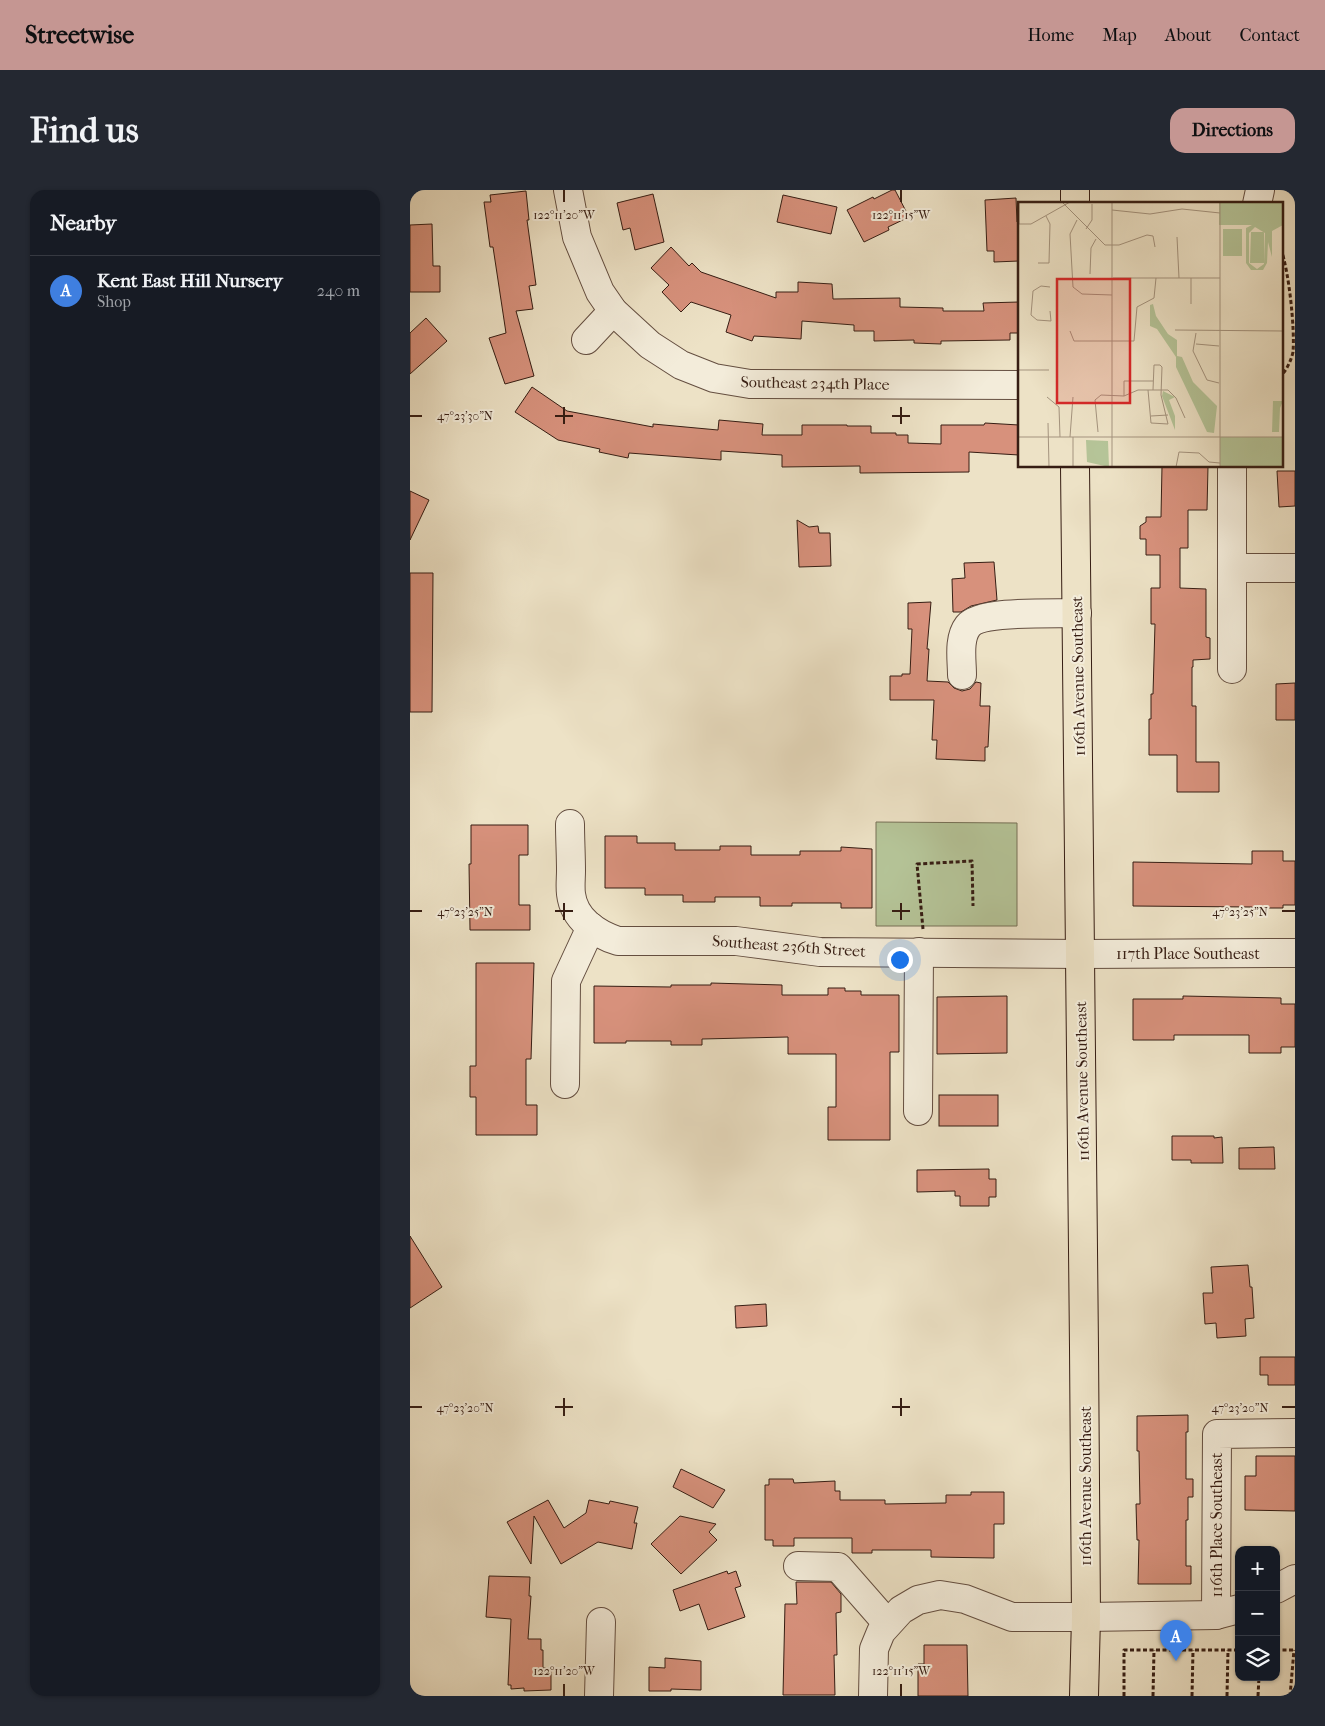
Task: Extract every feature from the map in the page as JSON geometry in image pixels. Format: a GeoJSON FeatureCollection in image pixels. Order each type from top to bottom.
{"type":"FeatureCollection","features":[{"type":"Feature","properties":{"kind":"main road","name":"116th Avenue Southeast"},"geometry":{"type":"LineString","coordinates":[[1075,468],[1086,1618],[1084,1696]]}},
{"type":"Feature","properties":{"kind":"street","name":"Southeast 234th Place"},"geometry":{"type":"LineString","coordinates":[[568,190],[577,237],[600,292],[613,311],[650,345],[681,365],[714,378],[750,384],[1018,385]]}},
{"type":"Feature","properties":{"kind":"street"},"geometry":{"type":"LineString","coordinates":[[586,340],[613,311]]}},
{"type":"Feature","properties":{"kind":"street"},"geometry":{"type":"LineString","coordinates":[[1232,468],[1232,669]]}},
{"type":"Feature","properties":{"kind":"street"},"geometry":{"type":"LineString","coordinates":[[1232,568],[1295,568]]}},
{"type":"Feature","properties":{"kind":"street"},"geometry":{"type":"LineString","coordinates":[[962,675],[962,638],[968,626],[978,619],[1002,615],[1077,613]]}},
{"type":"Feature","properties":{"kind":"street","name":"Southeast 236th Street"},"geometry":{"type":"LineString","coordinates":[[570,824],[571,895],[574,907],[579,916],[591,927],[604,936],[618,941],[736,941],[820,952],[1081,954]]}},
{"type":"Feature","properties":{"kind":"street"},"geometry":{"type":"LineString","coordinates":[[565,1084],[566,981],[591,927]]}},
{"type":"Feature","properties":{"kind":"street"},"geometry":{"type":"LineString","coordinates":[[918,1111],[922,952]]}},
{"type":"Feature","properties":{"kind":"street","name":"117th Place Southeast"},"geometry":{"type":"LineString","coordinates":[[1081,954],[1295,953]]}},
{"type":"Feature","properties":{"kind":"street","name":"116th Place Southeast"},"geometry":{"type":"LineString","coordinates":[[1227,1612],[1217,1434],[1295,1433]]}},
{"type":"Feature","properties":{"kind":"street"},"geometry":{"type":"LineString","coordinates":[[798,1566],[838,1567],[887,1623]]}},
{"type":"Feature","properties":{"kind":"street"},"geometry":{"type":"LineString","coordinates":[[1280,1587],[1295,1578]]}},
{"type":"Feature","properties":{"kind":"street"},"geometry":{"type":"LineString","coordinates":[[873,1696],[874,1649],[881,1632],[887,1623],[901,1610],[918,1600],[940,1595],[965,1599],[1012,1617],[1086,1618],[1227,1612]]}},
{"type":"Feature","properties":{"kind":"street"},"geometry":{"type":"LineString","coordinates":[[599,1696],[601,1622]]}},
{"type":"Feature","properties":{"kind":"path"},"geometry":{"type":"LineString","coordinates":[[1282,254],[1290,293],[1294,329],[1293,351],[1287,369],[1282,375]]}},
{"type":"Feature","properties":{"kind":"path"},"geometry":{"type":"LineString","coordinates":[[922,952],[917,864],[972,861],[973,906]]}},
{"type":"Feature","properties":{"kind":"path"},"geometry":{"type":"LineString","coordinates":[[1124,1696],[1124,1650],[1235,1650]]}},
{"type":"Feature","properties":{"kind":"path"},"geometry":{"type":"LineString","coordinates":[[1153,1696],[1154,1650]]}},
{"type":"Feature","properties":{"kind":"path"},"geometry":{"type":"LineString","coordinates":[[1192,1696],[1193,1650]]}},
{"type":"Feature","properties":{"kind":"path"},"geometry":{"type":"LineString","coordinates":[[1227,1696],[1228,1650]]}},
{"type":"Feature","properties":{"kind":"path"},"geometry":{"type":"LineString","coordinates":[[1280,1650],[1294,1650],[1290,1696]]}},
{"type":"Feature","properties":{"kind":"path"},"geometry":{"type":"LineString","coordinates":[[1258,1696],[1259,1681]]}},
{"type":"Feature","properties":{"kind":"green space"},"geometry":{"type":"Polygon","coordinates":[[[876,822],[1017,823],[1017,926],[876,926],[876,822]]]}},
{"type":"Feature","properties":{"kind":"building"},"geometry":{"type":"Polygon","coordinates":[[[895,190],[909,217],[888,227],[889,230],[864,242],[847,210],[895,190]]]}},
{"type":"Feature","properties":{"kind":"building"},"geometry":{"type":"Polygon","coordinates":[[[526,191],[529,220],[527,220],[536,285],[529,286],[533,309],[516,311],[534,376],[505,384],[489,338],[506,333],[493,247],[490,247],[484,202],[491,202],[490,195],[526,191]]]}},
{"type":"Feature","properties":{"kind":"building"},"geometry":{"type":"Polygon","coordinates":[[[653,194],[664,242],[635,250],[630,228],[623,230],[617,203],[653,194]]]}},
{"type":"Feature","properties":{"kind":"building"},"geometry":{"type":"Polygon","coordinates":[[[783,195],[837,207],[831,234],[777,222],[783,195]]]}},
{"type":"Feature","properties":{"kind":"building"},"geometry":{"type":"Polygon","coordinates":[[[1016,198],[1018,261],[994,262],[994,251],[987,251],[985,200],[1016,198]]]}},
{"type":"Feature","properties":{"kind":"building"},"geometry":{"type":"Polygon","coordinates":[[[432,224],[433,266],[440,266],[440,292],[410,292],[410,225],[432,224]]]}},
{"type":"Feature","properties":{"kind":"building"},"geometry":{"type":"Polygon","coordinates":[[[671,247],[689,266],[692,263],[701,272],[776,298],[776,292],[798,292],[798,282],[832,284],[833,299],[900,298],[900,307],[943,308],[943,311],[984,311],[983,303],[1018,302],[1018,333],[1010,333],[1010,340],[941,341],[941,344],[914,343],[914,340],[874,341],[874,331],[854,331],[854,325],[802,321],[801,339],[754,336],[752,341],[726,332],[731,315],[691,302],[681,312],[662,292],[669,285],[651,268],[671,247]]]}},
{"type":"Feature","properties":{"kind":"building"},"geometry":{"type":"Polygon","coordinates":[[[426,318],[447,341],[410,374],[410,333],[426,318]]]}},
{"type":"Feature","properties":{"kind":"building"},"geometry":{"type":"Polygon","coordinates":[[[532,387],[567,411],[653,427],[653,424],[718,430],[719,420],[763,424],[762,435],[802,435],[802,425],[871,426],[871,433],[908,435],[908,443],[941,444],[941,425],[984,425],[985,423],[1018,425],[1018,455],[969,452],[969,472],[860,473],[860,466],[782,467],[782,455],[721,451],[721,460],[629,453],[628,458],[599,452],[600,449],[558,440],[515,412],[532,387]]]}},
{"type":"Feature","properties":{"kind":"building"},"geometry":{"type":"Polygon","coordinates":[[[1162,468],[1208,468],[1207,510],[1188,510],[1188,548],[1180,548],[1180,588],[1206,589],[1206,637],[1210,638],[1210,659],[1193,660],[1192,706],[1196,706],[1196,762],[1219,762],[1219,792],[1177,792],[1177,755],[1149,755],[1149,719],[1151,719],[1151,694],[1153,694],[1155,624],[1151,624],[1151,588],[1160,588],[1160,555],[1146,555],[1146,539],[1140,539],[1140,526],[1146,522],[1146,517],[1161,517],[1162,468]]]}},
{"type":"Feature","properties":{"kind":"building"},"geometry":{"type":"Polygon","coordinates":[[[1277,471],[1295,471],[1295,506],[1279,507],[1277,471]]]}},
{"type":"Feature","properties":{"kind":"building"},"geometry":{"type":"Polygon","coordinates":[[[410,491],[429,500],[410,540],[410,491]]]}},
{"type":"Feature","properties":{"kind":"building"},"geometry":{"type":"Polygon","coordinates":[[[797,520],[809,527],[818,526],[819,533],[830,533],[831,566],[799,567],[797,520]]]}},
{"type":"Feature","properties":{"kind":"building"},"geometry":{"type":"Polygon","coordinates":[[[994,562],[997,600],[971,606],[961,612],[953,612],[952,579],[965,578],[964,563],[994,562]]]}},
{"type":"Feature","properties":{"kind":"building"},"geometry":{"type":"Polygon","coordinates":[[[410,573],[433,573],[432,712],[410,712],[410,573]]]}},
{"type":"Feature","properties":{"kind":"building"},"geometry":{"type":"Polygon","coordinates":[[[931,602],[927,649],[929,649],[927,681],[948,682],[954,688],[962,691],[970,689],[976,682],[981,683],[980,706],[990,706],[988,747],[985,747],[985,761],[936,759],[937,740],[932,740],[934,700],[890,700],[890,676],[910,674],[912,629],[908,629],[908,603],[931,602]]]}},
{"type":"Feature","properties":{"kind":"building"},"geometry":{"type":"Polygon","coordinates":[[[1295,683],[1295,720],[1276,720],[1276,684],[1295,683]]]}},
{"type":"Feature","properties":{"kind":"building"},"geometry":{"type":"Polygon","coordinates":[[[471,825],[528,825],[528,855],[519,855],[519,905],[530,905],[530,930],[470,930],[469,864],[471,864],[471,825]]]}},
{"type":"Feature","properties":{"kind":"building"},"geometry":{"type":"Polygon","coordinates":[[[605,836],[637,836],[637,843],[675,843],[675,850],[720,850],[720,846],[751,846],[751,855],[800,855],[800,851],[841,851],[841,847],[872,849],[872,908],[841,908],[841,903],[792,903],[792,906],[760,906],[760,897],[715,897],[715,902],[683,902],[683,895],[645,895],[645,888],[605,888],[605,836]]]}},
{"type":"Feature","properties":{"kind":"building"},"geometry":{"type":"Polygon","coordinates":[[[1252,851],[1283,851],[1283,861],[1295,861],[1295,905],[1283,905],[1283,908],[1133,906],[1133,862],[1252,864],[1252,851]]]}},
{"type":"Feature","properties":{"kind":"building"},"geometry":{"type":"Polygon","coordinates":[[[476,963],[534,963],[531,1059],[526,1059],[526,1105],[537,1105],[537,1135],[476,1135],[476,1097],[470,1097],[470,1066],[476,1066],[476,963]]]}},
{"type":"Feature","properties":{"kind":"building"},"geometry":{"type":"Polygon","coordinates":[[[711,983],[782,985],[782,995],[828,995],[828,988],[845,988],[845,991],[861,991],[861,995],[899,995],[899,1052],[890,1052],[890,1140],[828,1140],[828,1107],[836,1107],[836,1054],[788,1054],[788,1037],[702,1039],[702,1045],[671,1045],[671,1041],[594,1043],[594,986],[671,987],[671,985],[711,985],[711,983]]]}},
{"type":"Feature","properties":{"kind":"building"},"geometry":{"type":"Polygon","coordinates":[[[1007,996],[1007,1053],[937,1054],[937,997],[1007,996]]]}},
{"type":"Feature","properties":{"kind":"building"},"geometry":{"type":"Polygon","coordinates":[[[1183,996],[1281,998],[1281,1004],[1295,1004],[1295,1047],[1281,1047],[1281,1053],[1249,1053],[1249,1035],[1174,1035],[1174,1040],[1133,1040],[1133,999],[1183,999],[1183,996]]]}},
{"type":"Feature","properties":{"kind":"building"},"geometry":{"type":"Polygon","coordinates":[[[939,1095],[998,1095],[998,1126],[939,1126],[939,1095]]]}},
{"type":"Feature","properties":{"kind":"building"},"geometry":{"type":"Polygon","coordinates":[[[1172,1136],[1222,1137],[1223,1163],[1191,1163],[1191,1160],[1172,1160],[1172,1136]]]}},
{"type":"Feature","properties":{"kind":"building"},"geometry":{"type":"Polygon","coordinates":[[[1274,1147],[1275,1169],[1239,1169],[1239,1148],[1274,1147]]]}},
{"type":"Feature","properties":{"kind":"building"},"geometry":{"type":"Polygon","coordinates":[[[989,1169],[989,1179],[996,1179],[996,1197],[989,1197],[989,1206],[960,1206],[960,1196],[955,1196],[955,1191],[917,1192],[917,1170],[989,1169]]]}},
{"type":"Feature","properties":{"kind":"building"},"geometry":{"type":"Polygon","coordinates":[[[410,1236],[442,1287],[410,1308],[410,1236]]]}},
{"type":"Feature","properties":{"kind":"building"},"geometry":{"type":"Polygon","coordinates":[[[1248,1265],[1254,1318],[1245,1319],[1246,1336],[1217,1338],[1216,1323],[1205,1324],[1203,1293],[1213,1293],[1211,1267],[1248,1265]]]}},
{"type":"Feature","properties":{"kind":"building"},"geometry":{"type":"Polygon","coordinates":[[[766,1304],[767,1326],[736,1328],[735,1306],[766,1304]]]}},
{"type":"Feature","properties":{"kind":"building"},"geometry":{"type":"Polygon","coordinates":[[[1260,1357],[1295,1357],[1295,1385],[1268,1385],[1268,1375],[1260,1375],[1260,1357]]]}},
{"type":"Feature","properties":{"kind":"building"},"geometry":{"type":"Polygon","coordinates":[[[1188,1415],[1186,1479],[1193,1479],[1193,1497],[1188,1497],[1186,1566],[1191,1566],[1191,1584],[1138,1584],[1139,1540],[1137,1540],[1136,1504],[1140,1504],[1137,1416],[1188,1415]]]}},
{"type":"Feature","properties":{"kind":"building"},"geometry":{"type":"Polygon","coordinates":[[[1256,1456],[1295,1456],[1295,1511],[1245,1510],[1245,1476],[1256,1476],[1256,1456]]]}},
{"type":"Feature","properties":{"kind":"building"},"geometry":{"type":"Polygon","coordinates":[[[681,1469],[725,1490],[713,1508],[673,1487],[681,1469]]]}},
{"type":"Feature","properties":{"kind":"building"},"geometry":{"type":"Polygon","coordinates":[[[769,1479],[793,1479],[794,1483],[835,1481],[835,1491],[840,1491],[840,1500],[885,1500],[885,1504],[946,1503],[946,1495],[971,1495],[971,1492],[1004,1492],[1004,1524],[994,1524],[994,1558],[931,1557],[931,1550],[872,1550],[872,1553],[852,1553],[852,1538],[794,1538],[794,1546],[773,1546],[773,1540],[765,1540],[765,1485],[769,1485],[769,1479]]]}},
{"type":"Feature","properties":{"kind":"building"},"geometry":{"type":"Polygon","coordinates":[[[548,1500],[564,1528],[586,1513],[589,1500],[609,1504],[610,1501],[638,1507],[634,1523],[637,1523],[632,1549],[598,1542],[561,1564],[534,1516],[531,1564],[507,1522],[548,1500]]]}},
{"type":"Feature","properties":{"kind":"building"},"geometry":{"type":"Polygon","coordinates":[[[680,1516],[716,1524],[709,1532],[717,1540],[681,1574],[651,1544],[680,1516]]]}},
{"type":"Feature","properties":{"kind":"building"},"geometry":{"type":"Polygon","coordinates":[[[727,1571],[728,1574],[736,1571],[741,1586],[735,1588],[745,1617],[708,1630],[699,1604],[680,1611],[673,1590],[727,1571]]]}},
{"type":"Feature","properties":{"kind":"building"},"geometry":{"type":"Polygon","coordinates":[[[489,1576],[530,1577],[529,1596],[531,1596],[528,1639],[541,1639],[543,1668],[551,1668],[551,1690],[524,1691],[524,1688],[511,1689],[511,1685],[508,1685],[511,1619],[486,1617],[489,1576]]]}},
{"type":"Feature","properties":{"kind":"building"},"geometry":{"type":"Polygon","coordinates":[[[796,1582],[831,1582],[841,1594],[841,1612],[836,1613],[837,1655],[834,1655],[835,1695],[783,1695],[785,1604],[797,1604],[796,1582]]]}},
{"type":"Feature","properties":{"kind":"building"},"geometry":{"type":"Polygon","coordinates":[[[924,1645],[967,1645],[968,1696],[918,1696],[918,1664],[924,1664],[924,1645]]]}},
{"type":"Feature","properties":{"kind":"building"},"geometry":{"type":"Polygon","coordinates":[[[665,1658],[701,1661],[701,1690],[671,1689],[671,1691],[649,1691],[649,1667],[665,1668],[665,1658]]]}},
{"type":"Feature","properties":{"kind":"place","name":"Kent East Hill Nursery"},"geometry":{"type":"Point","coordinates":[1176,1661]}}]}
